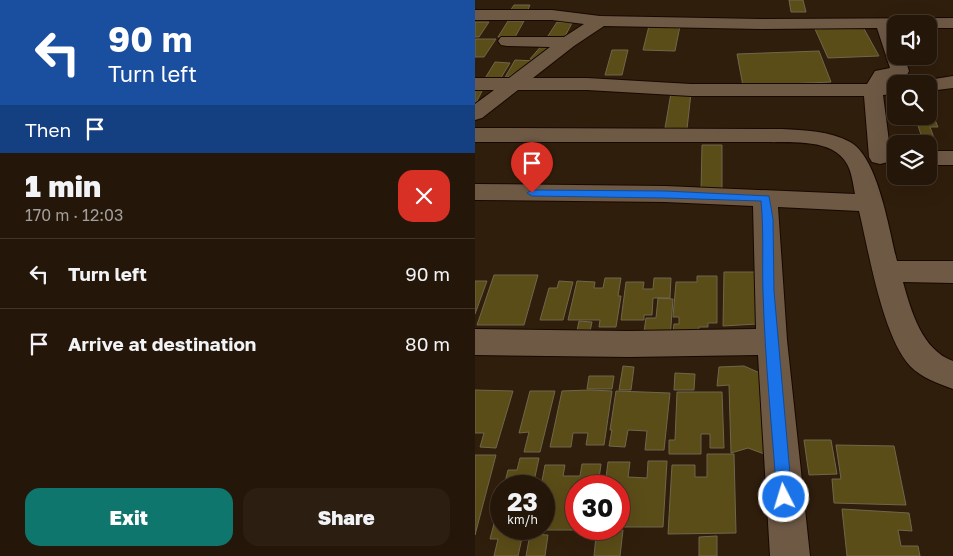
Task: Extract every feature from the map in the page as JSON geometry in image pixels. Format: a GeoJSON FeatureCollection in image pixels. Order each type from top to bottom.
{"type":"FeatureCollection","features":[{"type":"Feature","properties":{"kind":"street"},"geometry":{"type":"LineString","coordinates":[[475,15],[569,15],[600,21],[953,23]]}},
{"type":"Feature","properties":{"kind":"street"},"geometry":{"type":"LineString","coordinates":[[475,114],[568,42],[600,21]]}},
{"type":"Feature","properties":{"kind":"street"},"geometry":{"type":"LineString","coordinates":[[884,24],[900,71],[882,75],[873,90],[887,153]]}},
{"type":"Feature","properties":{"kind":"street"},"geometry":{"type":"LineString","coordinates":[[507,41],[568,42]]}},
{"type":"Feature","properties":{"kind":"street"},"geometry":{"type":"LineString","coordinates":[[937,83],[953,82]]}},
{"type":"Feature","properties":{"kind":"street"},"geometry":{"type":"LineString","coordinates":[[475,84],[587,84],[691,90],[887,89]]}},
{"type":"Feature","properties":{"kind":"street"},"geometry":{"type":"LineString","coordinates":[[475,136],[647,135],[796,138],[831,142],[856,156],[887,157]]}},
{"type":"Feature","properties":{"kind":"street"},"geometry":{"type":"LineString","coordinates":[[856,156],[861,169],[893,297],[909,340],[921,356],[939,370],[953,375]]}},
{"type":"Feature","properties":{"kind":"street"},"geometry":{"type":"LineString","coordinates":[[937,158],[953,158]]}},
{"type":"Feature","properties":{"kind":"street"},"geometry":{"type":"LineString","coordinates":[[475,192],[665,194],[869,202]]}},
{"type":"Feature","properties":{"kind":"street"},"geometry":{"type":"LineString","coordinates":[[765,198],[768,219],[772,342],[790,556]]}},
{"type":"Feature","properties":{"kind":"street"},"geometry":{"type":"LineString","coordinates":[[887,271],[953,272]]}},
{"type":"Feature","properties":{"kind":"street"},"geometry":{"type":"LineString","coordinates":[[475,342],[629,344],[772,342]]}},
{"type":"Feature","properties":{"kind":"building"},"geometry":{"type":"Polygon","coordinates":[[[789,0],[803,0],[806,12],[791,12],[789,0]]]}},
{"type":"Feature","properties":{"kind":"building"},"geometry":{"type":"Polygon","coordinates":[[[514,5],[530,5],[527,12],[510,11],[514,5]]]}},
{"type":"Feature","properties":{"kind":"building"},"geometry":{"type":"Polygon","coordinates":[[[508,21],[524,21],[515,37],[498,37],[508,21]]]}},
{"type":"Feature","properties":{"kind":"building"},"geometry":{"type":"Polygon","coordinates":[[[475,22],[489,22],[479,37],[475,37],[475,22]]]}},
{"type":"Feature","properties":{"kind":"building"},"geometry":{"type":"Polygon","coordinates":[[[557,22],[572,23],[563,40],[546,39],[557,22]]]}},
{"type":"Feature","properties":{"kind":"building"},"geometry":{"type":"Polygon","coordinates":[[[649,26],[680,26],[675,51],[643,50],[649,26]]]}},
{"type":"Feature","properties":{"kind":"building"},"geometry":{"type":"Polygon","coordinates":[[[863,27],[879,56],[828,58],[815,29],[863,27]]]}},
{"type":"Feature","properties":{"kind":"building"},"geometry":{"type":"Polygon","coordinates":[[[475,39],[496,39],[484,57],[475,57],[475,39]]]}},
{"type":"Feature","properties":{"kind":"building"},"geometry":{"type":"Polygon","coordinates":[[[543,44],[553,45],[541,60],[530,59],[543,44]]]}},
{"type":"Feature","properties":{"kind":"building"},"geometry":{"type":"Polygon","coordinates":[[[612,50],[628,50],[622,75],[605,75],[612,50]]]}},
{"type":"Feature","properties":{"kind":"building"},"geometry":{"type":"Polygon","coordinates":[[[819,51],[831,82],[743,86],[737,54],[819,51]]]}},
{"type":"Feature","properties":{"kind":"building"},"geometry":{"type":"Polygon","coordinates":[[[515,60],[536,61],[504,79],[515,60]]]}},
{"type":"Feature","properties":{"kind":"building"},"geometry":{"type":"Polygon","coordinates":[[[495,62],[510,63],[499,81],[484,80],[495,62]]]}},
{"type":"Feature","properties":{"kind":"building"},"geometry":{"type":"Polygon","coordinates":[[[475,87],[484,87],[476,103],[475,103],[475,87]]]}},
{"type":"Feature","properties":{"kind":"building"},"geometry":{"type":"Polygon","coordinates":[[[671,93],[691,93],[687,129],[665,128],[671,93]]]}},
{"type":"Feature","properties":{"kind":"building"},"geometry":{"type":"Polygon","coordinates":[[[918,125],[937,125],[938,127],[930,127],[933,135],[921,135],[918,125]]]}},
{"type":"Feature","properties":{"kind":"building"},"geometry":{"type":"Polygon","coordinates":[[[702,145],[722,145],[722,192],[701,192],[702,145]]]}},
{"type":"Feature","properties":{"kind":"building"},"geometry":{"type":"Polygon","coordinates":[[[724,272],[755,272],[757,324],[723,326],[724,272]]]}},
{"type":"Feature","properties":{"kind":"building"},"geometry":{"type":"Polygon","coordinates":[[[494,275],[538,275],[524,325],[477,325],[494,275]]]}},
{"type":"Feature","properties":{"kind":"building"},"geometry":{"type":"Polygon","coordinates":[[[697,276],[717,276],[717,323],[708,323],[708,327],[699,327],[698,342],[672,342],[674,324],[679,324],[679,317],[673,317],[676,282],[697,282],[697,276]]]}},
{"type":"Feature","properties":{"kind":"building"},"geometry":{"type":"Polygon","coordinates":[[[605,278],[621,278],[618,296],[621,296],[616,327],[599,327],[600,320],[568,320],[577,281],[595,282],[594,288],[603,288],[605,278]]]}},
{"type":"Feature","properties":{"kind":"building"},"geometry":{"type":"Polygon","coordinates":[[[654,278],[671,278],[670,298],[653,298],[652,315],[644,315],[644,320],[621,320],[626,282],[644,282],[643,289],[653,289],[654,278]]]}},
{"type":"Feature","properties":{"kind":"building"},"geometry":{"type":"Polygon","coordinates":[[[475,281],[487,281],[475,314],[475,281]]]}},
{"type":"Feature","properties":{"kind":"building"},"geometry":{"type":"Polygon","coordinates":[[[559,281],[573,282],[563,320],[540,320],[549,288],[557,288],[559,281]]]}},
{"type":"Feature","properties":{"kind":"building"},"geometry":{"type":"Polygon","coordinates":[[[658,298],[673,299],[670,339],[643,339],[646,318],[656,318],[658,298]]]}},
{"type":"Feature","properties":{"kind":"building"},"geometry":{"type":"Polygon","coordinates":[[[579,321],[592,322],[588,341],[575,341],[579,321]]]}},
{"type":"Feature","properties":{"kind":"building"},"geometry":{"type":"Polygon","coordinates":[[[623,366],[634,367],[631,390],[619,390],[623,366]]]}},
{"type":"Feature","properties":{"kind":"building"},"geometry":{"type":"Polygon","coordinates":[[[744,366],[760,373],[767,455],[748,448],[731,453],[729,385],[717,386],[719,367],[744,366]]]}},
{"type":"Feature","properties":{"kind":"building"},"geometry":{"type":"Polygon","coordinates":[[[675,373],[695,374],[694,390],[674,390],[675,373]]]}},
{"type":"Feature","properties":{"kind":"building"},"geometry":{"type":"Polygon","coordinates":[[[589,376],[614,376],[612,389],[587,389],[589,376]]]}},
{"type":"Feature","properties":{"kind":"building"},"geometry":{"type":"Polygon","coordinates":[[[475,390],[513,391],[496,448],[480,447],[484,433],[475,433],[475,390]]]}},
{"type":"Feature","properties":{"kind":"building"},"geometry":{"type":"Polygon","coordinates":[[[530,391],[555,391],[540,452],[524,452],[529,432],[519,433],[530,391]]]}},
{"type":"Feature","properties":{"kind":"building"},"geometry":{"type":"Polygon","coordinates":[[[562,391],[612,391],[604,445],[586,445],[588,433],[573,433],[571,447],[550,447],[562,391]]]}},
{"type":"Feature","properties":{"kind":"building"},"geometry":{"type":"Polygon","coordinates":[[[616,391],[670,393],[664,450],[645,450],[647,431],[628,430],[625,447],[609,446],[616,391]]]}},
{"type":"Feature","properties":{"kind":"building"},"geometry":{"type":"Polygon","coordinates":[[[677,392],[722,392],[724,448],[710,448],[710,434],[701,434],[701,454],[669,454],[669,440],[675,440],[677,392]]]}},
{"type":"Feature","properties":{"kind":"building"},"geometry":{"type":"Polygon","coordinates":[[[804,440],[831,440],[837,474],[809,475],[804,440]]]}},
{"type":"Feature","properties":{"kind":"building"},"geometry":{"type":"Polygon","coordinates":[[[836,445],[894,446],[906,505],[834,503],[832,479],[841,479],[836,445]]]}},
{"type":"Feature","properties":{"kind":"building"},"geometry":{"type":"Polygon","coordinates":[[[707,454],[734,454],[736,533],[668,534],[672,465],[695,465],[695,477],[707,477],[707,454]]]}},
{"type":"Feature","properties":{"kind":"building"},"geometry":{"type":"Polygon","coordinates":[[[475,455],[496,455],[490,475],[475,535],[475,455]]]}},
{"type":"Feature","properties":{"kind":"building"},"geometry":{"type":"Polygon","coordinates":[[[520,458],[539,458],[535,475],[507,475],[508,470],[517,470],[520,458]]]}},
{"type":"Feature","properties":{"kind":"building"},"geometry":{"type":"Polygon","coordinates":[[[648,461],[667,461],[663,527],[630,527],[630,477],[647,478],[648,461]]]}},
{"type":"Feature","properties":{"kind":"building"},"geometry":{"type":"Polygon","coordinates":[[[608,462],[630,462],[628,475],[606,475],[608,462]]]}},
{"type":"Feature","properties":{"kind":"building"},"geometry":{"type":"Polygon","coordinates":[[[582,464],[601,464],[600,475],[580,475],[582,464]]]}},
{"type":"Feature","properties":{"kind":"building"},"geometry":{"type":"Polygon","coordinates":[[[545,465],[565,465],[563,476],[565,476],[565,530],[555,530],[555,475],[543,475],[545,465]]]}},
{"type":"Feature","properties":{"kind":"building"},"geometry":{"type":"Polygon","coordinates":[[[842,509],[909,513],[912,531],[898,530],[901,546],[918,546],[920,556],[847,556],[842,509]]]}},
{"type":"Feature","properties":{"kind":"building"},"geometry":{"type":"Polygon","coordinates":[[[717,536],[717,556],[699,556],[699,537],[717,536]]]}},
{"type":"Feature","properties":{"kind":"building"},"geometry":{"type":"Polygon","coordinates":[[[498,540],[522,540],[518,556],[494,556],[498,540]]]}},
{"type":"Feature","properties":{"kind":"building"},"geometry":{"type":"Polygon","coordinates":[[[529,540],[547,540],[545,556],[526,556],[529,540]]]}},
{"type":"Feature","properties":{"kind":"building"},"geometry":{"type":"Polygon","coordinates":[[[596,540],[622,540],[620,556],[594,556],[596,540]]]}},
{"type":"Feature","properties":{"kind":"route"},"geometry":{"type":"LineString","coordinates":[[532,193],[665,194],[765,198],[768,219],[767,243],[772,342],[784,497]]}}]}
